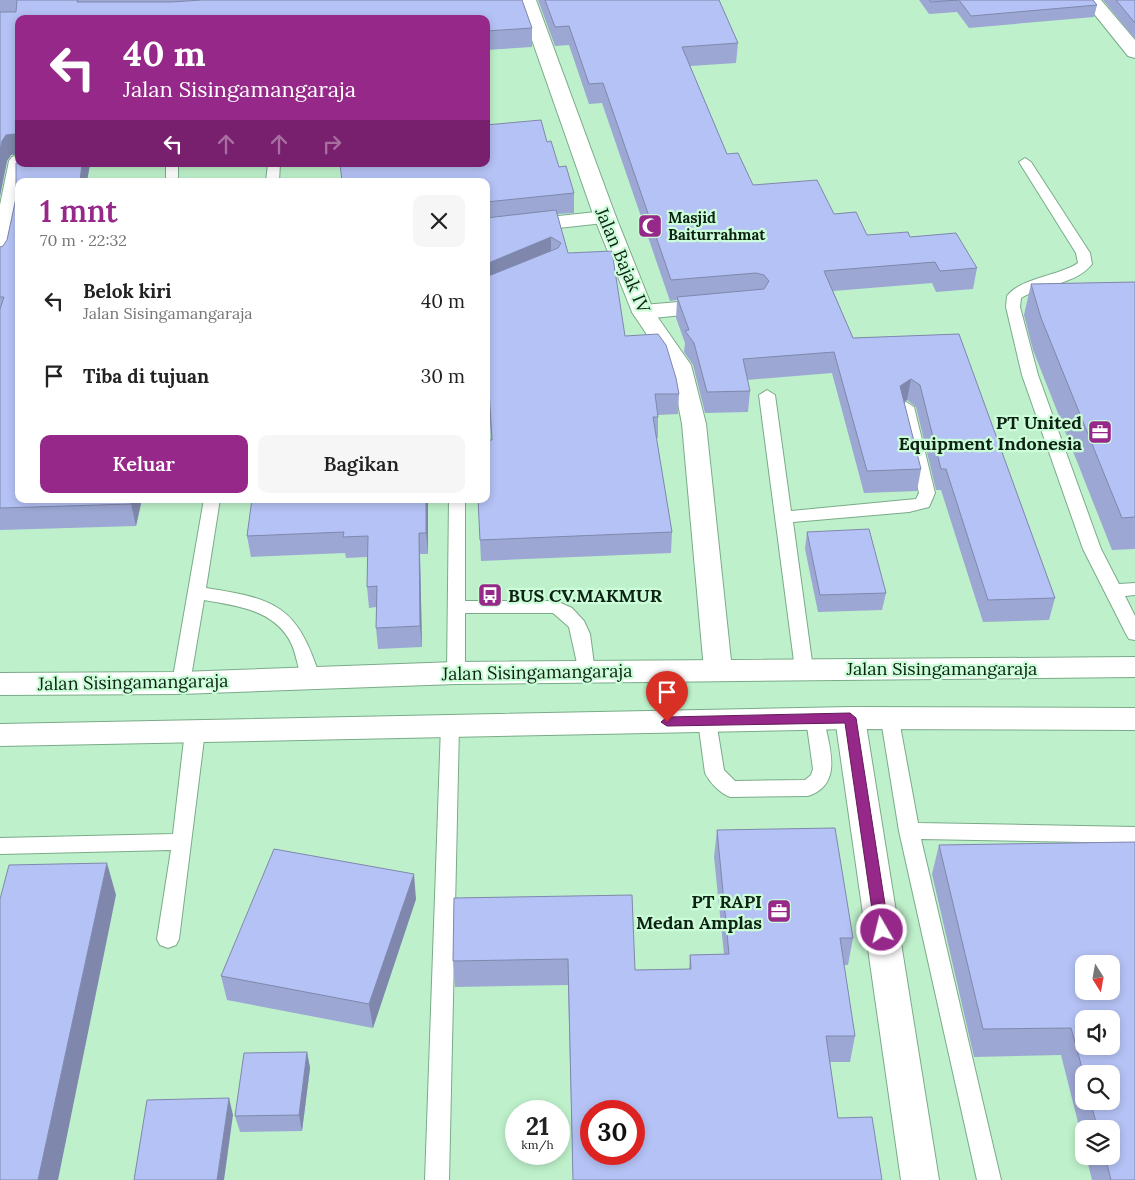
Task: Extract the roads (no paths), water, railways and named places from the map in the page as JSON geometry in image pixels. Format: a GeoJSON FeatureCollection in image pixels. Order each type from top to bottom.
{"type":"FeatureCollection","features":[{"type":"Feature","properties":{"kind":"main road","name":"Jalan Bajak IV"},"geometry":{"type":"LineString","coordinates":[[527,0],[604,217],[643,312],[679,365],[689,398],[694,424],[718,670]]}},
{"type":"Feature","properties":{"kind":"main road"},"geometry":{"type":"LineString","coordinates":[[1092,0],[1135,52]]}},
{"type":"Feature","properties":{"kind":"main road"},"geometry":{"type":"LineString","coordinates":[[0,260],[15,182]]}},
{"type":"Feature","properties":{"kind":"main road"},"geometry":{"type":"LineString","coordinates":[[490,230],[604,217]]}},
{"type":"Feature","properties":{"kind":"main road"},"geometry":{"type":"LineString","coordinates":[[643,312],[734,304]]}},
{"type":"Feature","properties":{"kind":"main road","name":"Jalan Sisingamangaraja"},"geometry":{"type":"LineString","coordinates":[[0,684],[181,682],[456,673],[1135,667]]}},
{"type":"Feature","properties":{"kind":"main road"},"geometry":{"type":"LineString","coordinates":[[850,718],[920,1180]]}},
{"type":"Feature","properties":{"kind":"main road"},"geometry":{"type":"LineString","coordinates":[[0,735],[850,718],[890,720],[1135,719]]}},
{"type":"Feature","properties":{"kind":"lane"},"geometry":{"type":"LineString","coordinates":[[1024,162],[1083,253],[1085,264],[1074,273],[1027,287],[1014,296],[1013,307],[1030,375],[1092,549],[1135,634]]}},
{"type":"Feature","properties":{"kind":"lane"},"geometry":{"type":"LineString","coordinates":[[767,395],[804,669]]}},
{"type":"Feature","properties":{"kind":"lane"},"geometry":{"type":"LineString","coordinates":[[784,517],[909,507],[923,503],[927,493],[906,408]]}},
{"type":"Feature","properties":{"kind":"lane"},"geometry":{"type":"LineString","coordinates":[[181,682],[211,503]]}},
{"type":"Feature","properties":{"kind":"lane"},"geometry":{"type":"LineString","coordinates":[[456,673],[458,503]]}},
{"type":"Feature","properties":{"kind":"lane"},"geometry":{"type":"LineString","coordinates":[[1113,591],[1135,589]]}},
{"type":"Feature","properties":{"kind":"lane"},"geometry":{"type":"LineString","coordinates":[[196,593],[252,602],[280,615],[298,640],[311,677]]}},
{"type":"Feature","properties":{"kind":"lane"},"geometry":{"type":"LineString","coordinates":[[456,607],[556,607],[569,612],[577,622],[582,640],[586,672]]}},
{"type":"Feature","properties":{"kind":"lane"},"geometry":{"type":"LineString","coordinates":[[707,721],[715,773],[730,789],[808,788],[817,783],[822,776],[823,769],[815,719]]}},
{"type":"Feature","properties":{"kind":"lane"},"geometry":{"type":"LineString","coordinates":[[890,720],[909,831],[989,1180]]}},
{"type":"Feature","properties":{"kind":"lane"},"geometry":{"type":"LineString","coordinates":[[437,1180],[450,726]]}},
{"type":"Feature","properties":{"kind":"lane"},"geometry":{"type":"LineString","coordinates":[[168,939],[195,731]]}},
{"type":"Feature","properties":{"kind":"lane"},"geometry":{"type":"LineString","coordinates":[[909,831],[1135,835]]}},
{"type":"Feature","properties":{"kind":"lane"},"geometry":{"type":"LineString","coordinates":[[0,846],[182,842]]}},
{"type":"Feature","properties":{"kind":"place","name":"Masjid Baiturrahmat"},"geometry":{"type":"Point","coordinates":[650,226]}},
{"type":"Feature","properties":{"kind":"place","name":"PT United Equipment Indonesia"},"geometry":{"type":"Point","coordinates":[1100,432]}},
{"type":"Feature","properties":{"kind":"place","name":"BUS CV.MAKMUR"},"geometry":{"type":"Point","coordinates":[490,595]}},
{"type":"Feature","properties":{"kind":"place","name":"PT RAPI Medan Amplas"},"geometry":{"type":"Point","coordinates":[779,911]}}]}
